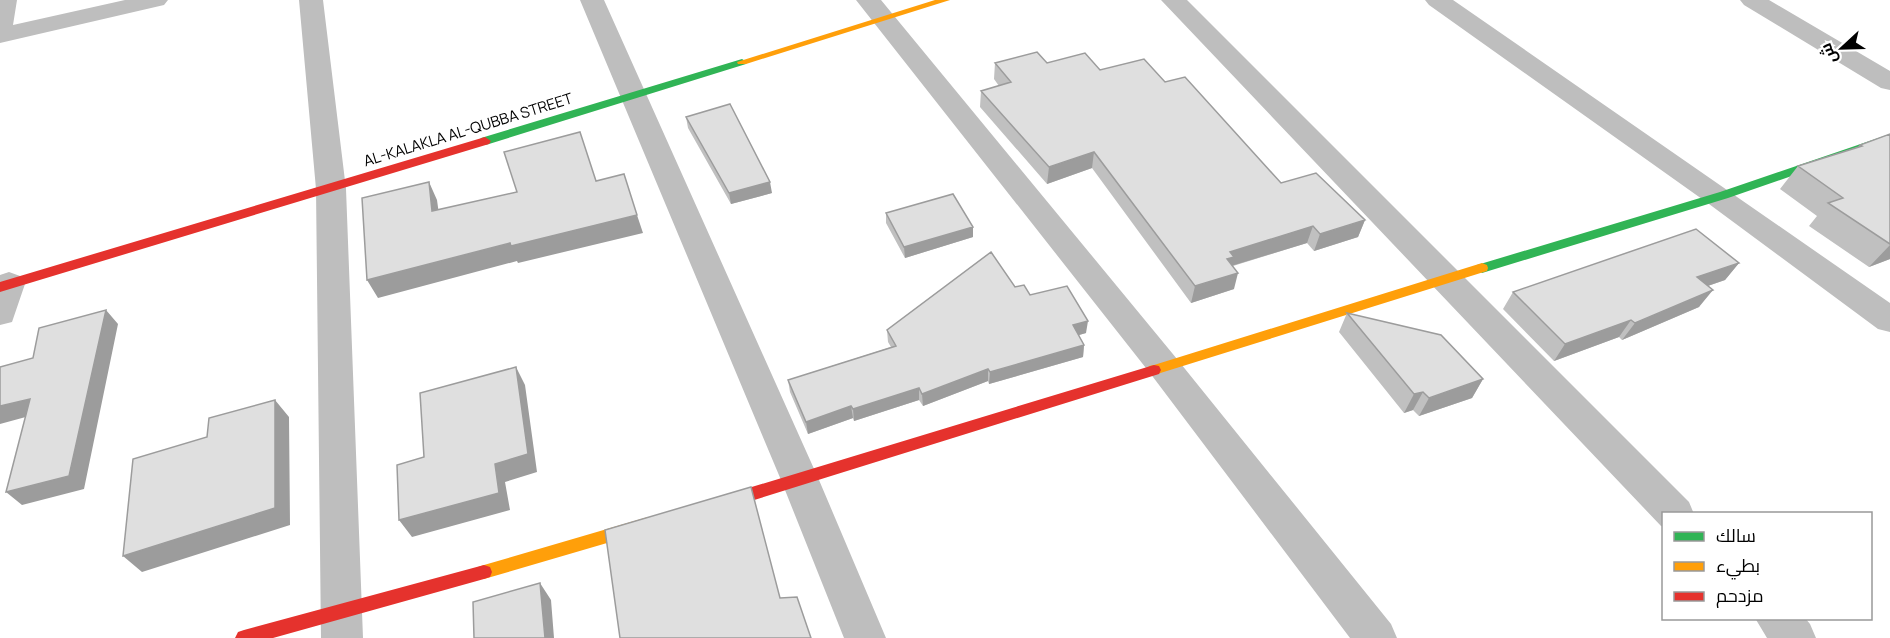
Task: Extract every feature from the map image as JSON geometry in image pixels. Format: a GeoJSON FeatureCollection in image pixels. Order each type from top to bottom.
{"type":"FeatureCollection","features":[{"type":"Feature","properties":{"kind":"street"},"geometry":{"type":"LineString","coordinates":[[5,0],[0,34],[156,0]]}},
{"type":"Feature","properties":{"kind":"street"},"geometry":{"type":"LineString","coordinates":[[311,0],[331,189],[341,625]]}},
{"type":"Feature","properties":{"kind":"street"},"geometry":{"type":"LineString","coordinates":[[592,0],[801,480],[865,638]]}},
{"type":"Feature","properties":{"kind":"street","name":"AL-KALAKLA AL-QUBBA STREET"},"geometry":{"type":"LineString","coordinates":[[3,295],[331,189],[634,97],[876,10],[945,0]]}},
{"type":"Feature","properties":{"kind":"street"},"geometry":{"type":"LineString","coordinates":[[1173,0],[1674,512]]}},
{"type":"Feature","properties":{"kind":"street"},"geometry":{"type":"LineString","coordinates":[[1437,0],[1719,197],[1890,320]]}},
{"type":"Feature","properties":{"kind":"street"},"geometry":{"type":"LineString","coordinates":[[1752,0],[1890,82]]}},
{"type":"Feature","properties":{"kind":"street"},"geometry":{"type":"LineString","coordinates":[[876,10],[1165,368],[1376,638]]}},
{"type":"Feature","properties":{"kind":"street"},"geometry":{"type":"LineString","coordinates":[[697,510],[1165,368],[1447,278],[1719,197],[1810,168],[1890,138]]}},
{"type":"Feature","properties":{"kind":"street"},"geometry":{"type":"LineString","coordinates":[[244,638],[341,625],[663,520]]}},
{"type":"Feature","properties":{"kind":"street"},"geometry":{"type":"LineString","coordinates":[[1778,620],[1795,638]]}},
{"type":"Feature","properties":{"kind":"building"},"geometry":{"type":"Polygon","coordinates":[[[1037,52],[1047,63],[1085,53],[1100,70],[1144,59],[1165,82],[1185,77],[1281,183],[1316,173],[1365,220],[1320,234],[1313,226],[1230,252],[1234,257],[1227,259],[1238,273],[1195,286],[1094,152],[1049,167],[981,91],[1011,82],[995,63],[1037,52]]]}},
{"type":"Feature","properties":{"kind":"building"},"geometry":{"type":"Polygon","coordinates":[[[730,104],[770,182],[729,193],[686,117],[730,104]]]}},
{"type":"Feature","properties":{"kind":"building"},"geometry":{"type":"Polygon","coordinates":[[[580,132],[596,181],[624,174],[637,215],[511,246],[510,243],[367,280],[362,198],[429,182],[432,211],[517,192],[504,152],[580,132]]]}},
{"type":"Feature","properties":{"kind":"building"},"geometry":{"type":"Polygon","coordinates":[[[1890,134],[1890,244],[1828,203],[1843,198],[1798,166],[1862,146],[1860,145],[1890,134]]]}},
{"type":"Feature","properties":{"kind":"building"},"geometry":{"type":"Polygon","coordinates":[[[953,194],[973,227],[904,247],[886,213],[953,194]]]}},
{"type":"Feature","properties":{"kind":"building"},"geometry":{"type":"Polygon","coordinates":[[[1696,229],[1739,263],[1697,277],[1713,290],[1635,323],[1631,320],[1565,344],[1513,292],[1696,229]]]}},
{"type":"Feature","properties":{"kind":"building"},"geometry":{"type":"Polygon","coordinates":[[[991,252],[1015,287],[1024,285],[1030,295],[1067,286],[1088,321],[1073,325],[1084,345],[990,372],[988,369],[922,394],[919,388],[853,409],[851,406],[806,422],[788,380],[896,346],[887,330],[991,252]]]}},
{"type":"Feature","properties":{"kind":"building"},"geometry":{"type":"Polygon","coordinates":[[[106,310],[69,476],[6,492],[30,399],[0,406],[0,367],[33,358],[39,328],[106,310]]]}},
{"type":"Feature","properties":{"kind":"building"},"geometry":{"type":"Polygon","coordinates":[[[1347,313],[1441,335],[1483,379],[1429,398],[1423,392],[1414,394],[1347,313]]]}},
{"type":"Feature","properties":{"kind":"building"},"geometry":{"type":"Polygon","coordinates":[[[516,367],[528,454],[495,464],[499,493],[399,520],[397,465],[424,457],[420,393],[516,367]]]}},
{"type":"Feature","properties":{"kind":"building"},"geometry":{"type":"Polygon","coordinates":[[[275,400],[275,508],[123,556],[133,459],[207,437],[209,418],[275,400]]]}},
{"type":"Feature","properties":{"kind":"building"},"geometry":{"type":"Polygon","coordinates":[[[751,487],[780,598],[797,597],[811,638],[620,638],[605,530],[751,487]]]}},
{"type":"Feature","properties":{"kind":"building"},"geometry":{"type":"Polygon","coordinates":[[[540,583],[545,638],[474,638],[473,602],[540,583]]]}},
{"type":"Feature","properties":{"kind":"traffic: fast"},"geometry":{"type":"LineString","coordinates":[[485,141],[742,62]]}},
{"type":"Feature","properties":{"kind":"traffic: fast"},"geometry":{"type":"LineString","coordinates":[[1482,268],[1724,195],[1890,138]]}},
{"type":"Feature","properties":{"kind":"traffic: slow"},"geometry":{"type":"LineString","coordinates":[[742,62],[945,0]]}},
{"type":"Feature","properties":{"kind":"traffic: slow"},"geometry":{"type":"LineString","coordinates":[[1154,370],[1482,268]]}},
{"type":"Feature","properties":{"kind":"traffic: slow"},"geometry":{"type":"LineString","coordinates":[[484,572],[648,524]]}},
{"type":"Feature","properties":{"kind":"traffic: jam"},"geometry":{"type":"LineString","coordinates":[[0,287],[485,141]]}},
{"type":"Feature","properties":{"kind":"traffic: jam"},"geometry":{"type":"LineString","coordinates":[[709,507],[1154,370]]}},
{"type":"Feature","properties":{"kind":"traffic: jam"},"geometry":{"type":"LineString","coordinates":[[244,638],[484,572]]}}]}
